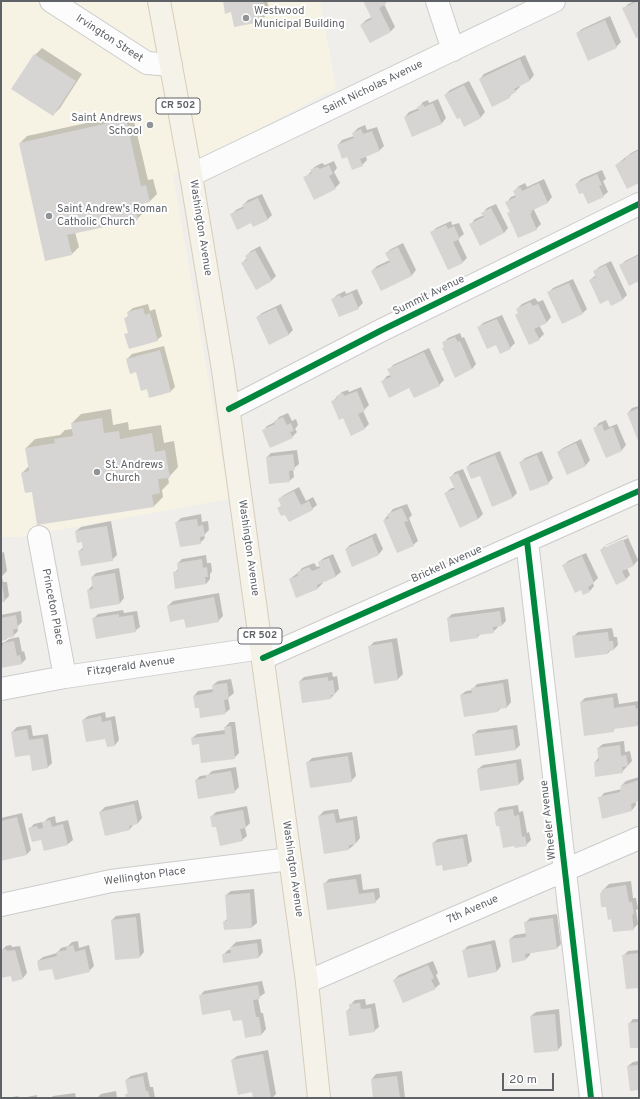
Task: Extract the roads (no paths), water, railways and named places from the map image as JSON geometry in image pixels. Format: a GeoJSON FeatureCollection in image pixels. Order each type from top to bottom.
{"type":"FeatureCollection","features":[{"type":"Feature","properties":{"kind":"main road","name":"Washington Avenue"},"geometry":{"type":"LineString","coordinates":[[159,1],[192,175],[224,370],[307,982],[319,1098]]}},
{"type":"Feature","properties":{"kind":"street","name":"Irvington Street"},"geometry":{"type":"LineString","coordinates":[[51,1],[147,63],[171,66]]}},
{"type":"Feature","properties":{"kind":"street"},"geometry":{"type":"LineString","coordinates":[[437,1],[453,50]]}},
{"type":"Feature","properties":{"kind":"street","name":"Saint Nicholas Avenue"},"geometry":{"type":"LineString","coordinates":[[192,175],[554,1]]}},
{"type":"Feature","properties":{"kind":"street","name":"Summit Avenue"},"geometry":{"type":"LineString","coordinates":[[229,409],[382,330],[639,204]]}},
{"type":"Feature","properties":{"kind":"street","name":"Brickell Avenue"},"geometry":{"type":"LineString","coordinates":[[262,653],[527,541],[639,491]]}},
{"type":"Feature","properties":{"kind":"street","name":"Princeton Place"},"geometry":{"type":"LineString","coordinates":[[39,537],[65,677]]}},
{"type":"Feature","properties":{"kind":"street","name":"Wheeler Avenue"},"geometry":{"type":"LineString","coordinates":[[527,541],[591,1098]]}},
{"type":"Feature","properties":{"kind":"street","name":"Fitzgerald Avenue"},"geometry":{"type":"LineString","coordinates":[[1,689],[65,677],[262,653]]}},
{"type":"Feature","properties":{"kind":"street","name":"7th Avenue"},"geometry":{"type":"LineString","coordinates":[[307,982],[639,838]]}},
{"type":"Feature","properties":{"kind":"street","name":"Wellington Place"},"geometry":{"type":"LineString","coordinates":[[1,905],[111,881],[290,859]]}},
{"type":"Feature","properties":{"kind":"place","name":"Westwood Municipal Building"},"geometry":{"type":"Point","coordinates":[246,18]}},
{"type":"Feature","properties":{"kind":"place","name":"Saint Andrews School"},"geometry":{"type":"Point","coordinates":[150,125]}},
{"type":"Feature","properties":{"kind":"place","name":"Saint Andrew's Roman Catholic Church"},"geometry":{"type":"Point","coordinates":[49,216]}},
{"type":"Feature","properties":{"kind":"place","name":"St. Andrews Church"},"geometry":{"type":"Point","coordinates":[97,472]}}]}
